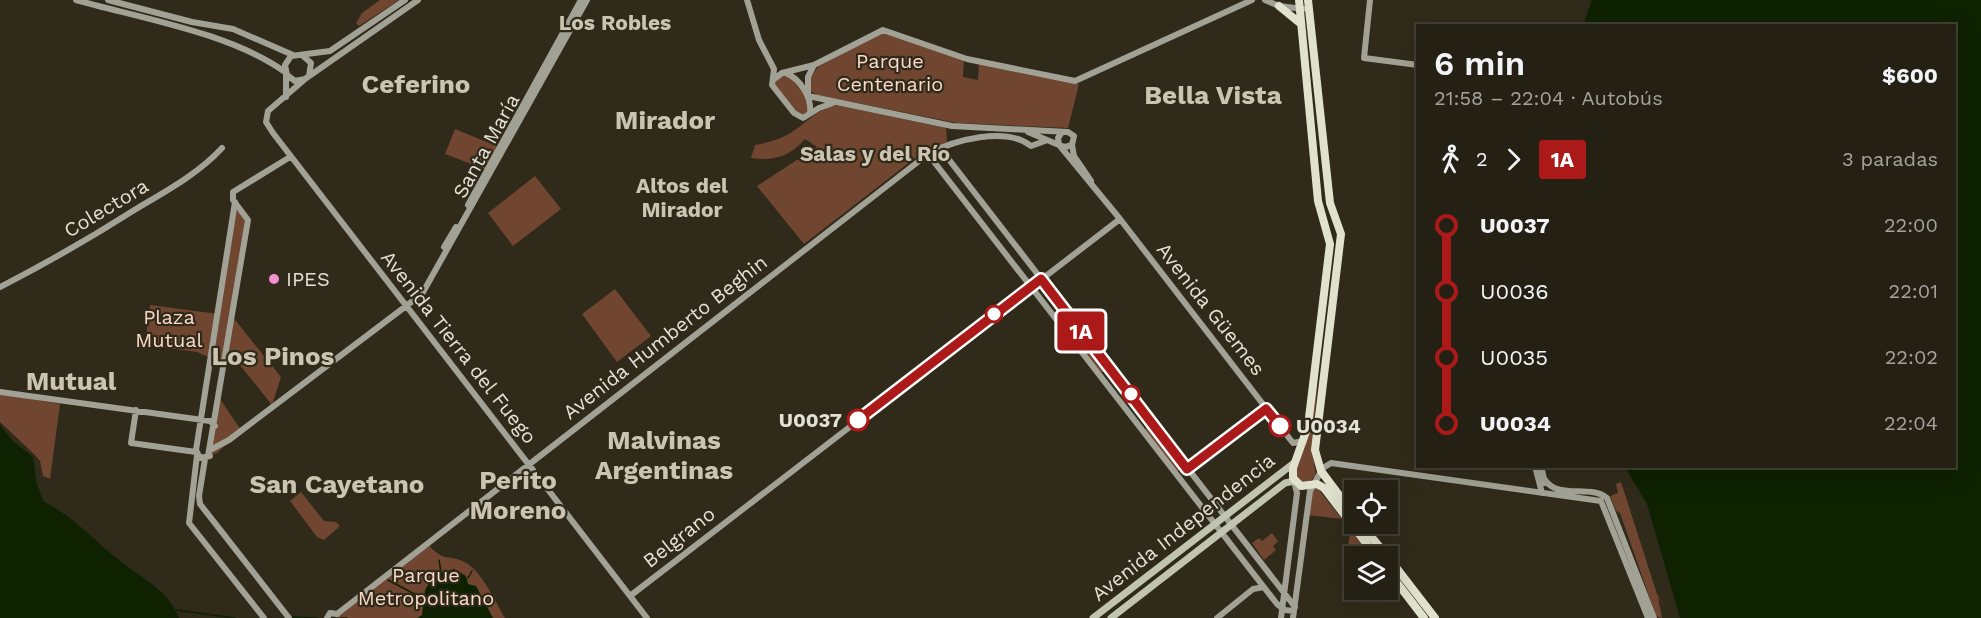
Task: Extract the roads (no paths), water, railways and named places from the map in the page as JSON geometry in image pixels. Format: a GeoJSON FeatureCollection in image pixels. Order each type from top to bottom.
{"type":"FeatureCollection","features":[{"type":"Feature","properties":{"kind":"highway"},"geometry":{"type":"LineString","coordinates":[[1302,2],[1301,25],[1317,195],[1329,237],[1314,374],[1304,441],[1294,463],[1294,481],[1301,486],[1313,484],[1324,488],[1368,546]]}},
{"type":"Feature","properties":{"kind":"highway"},"geometry":{"type":"LineString","coordinates":[[1302,2],[1331,212],[1341,234],[1315,446],[1321,471],[1344,502]]}},
{"type":"Feature","properties":{"kind":"highway"},"geometry":{"type":"LineString","coordinates":[[1279,6],[1301,25]]}},
{"type":"Feature","properties":{"kind":"highway"},"geometry":{"type":"LineString","coordinates":[[1317,195],[1325,196],[1328,192]]}},
{"type":"Feature","properties":{"kind":"highway"},"geometry":{"type":"LineString","coordinates":[[1369,534],[1378,546]]}},
{"type":"Feature","properties":{"kind":"highway"},"geometry":{"type":"LineString","coordinates":[[1398,571],[1435,618]]}},
{"type":"Feature","properties":{"kind":"highway"},"geometry":{"type":"LineString","coordinates":[[1398,584],[1424,618]]}},
{"type":"Feature","properties":{"kind":"main road","name":"Avenida Independencia"},"geometry":{"type":"LineString","coordinates":[[1093,618],[1294,463]]}},
{"type":"Feature","properties":{"kind":"main road","name":"Avenida Independencia"},"geometry":{"type":"LineString","coordinates":[[1111,618],[1286,483],[1294,481]]}},
{"type":"Feature","properties":{"kind":"street"},"geometry":{"type":"LineString","coordinates":[[76,0],[207,36],[254,54],[285,73],[292,80],[306,79],[311,63],[302,55]]}},
{"type":"Feature","properties":{"kind":"street"},"geometry":{"type":"LineString","coordinates":[[108,0],[192,22],[233,29],[293,55],[320,54],[336,48],[405,0]]}},
{"type":"Feature","properties":{"kind":"street","name":"Avenida Tierra del Fuego"},"geometry":{"type":"LineString","coordinates":[[418,0],[306,79],[268,111],[266,118],[290,157],[407,304],[416,319],[646,618]]}},
{"type":"Feature","properties":{"kind":"street","name":"Santa María"},"geometry":{"type":"LineString","coordinates":[[407,304],[421,291],[581,0]]}},
{"type":"Feature","properties":{"kind":"street","name":"Santa María"},"geometry":{"type":"LineString","coordinates":[[208,453],[229,440],[422,294],[587,0]]}},
{"type":"Feature","properties":{"kind":"street"},"geometry":{"type":"LineString","coordinates":[[747,0],[759,40],[774,69],[774,89],[795,115],[802,118],[836,103]]}},
{"type":"Feature","properties":{"kind":"street"},"geometry":{"type":"LineString","coordinates":[[774,79],[786,72],[814,65],[879,32],[888,31],[967,59],[1075,81],[1252,0]]}},
{"type":"Feature","properties":{"kind":"street"},"geometry":{"type":"LineString","coordinates":[[1265,0],[1279,6],[1302,2]]}},
{"type":"Feature","properties":{"kind":"street"},"geometry":{"type":"LineString","coordinates":[[1370,0],[1365,58],[1416,65]]}},
{"type":"Feature","properties":{"kind":"street"},"geometry":{"type":"LineString","coordinates":[[285,97],[286,62],[293,55]]}},
{"type":"Feature","properties":{"kind":"street"},"geometry":{"type":"LineString","coordinates":[[810,113],[808,77],[814,65]]}},
{"type":"Feature","properties":{"kind":"street"},"geometry":{"type":"LineString","coordinates":[[786,72],[793,76],[808,96],[952,126],[1062,132],[1058,138],[1060,145]]}},
{"type":"Feature","properties":{"kind":"street"},"geometry":{"type":"LineString","coordinates":[[1025,130],[1041,140],[1060,145],[1072,145]]}},
{"type":"Feature","properties":{"kind":"street"},"geometry":{"type":"LineString","coordinates":[[1041,140],[1050,131]]}},
{"type":"Feature","properties":{"kind":"street","name":"Avenida Güemes"},"geometry":{"type":"LineString","coordinates":[[1062,132],[1073,134],[1074,156],[1118,217]]}},
{"type":"Feature","properties":{"kind":"street","name":"Avenida Humberto Beghin"},"geometry":{"type":"LineString","coordinates":[[327,618],[330,613],[338,616],[928,154],[940,148],[996,137],[1020,139],[1031,146],[1041,140]]}},
{"type":"Feature","properties":{"kind":"street","name":"Avenida Güemes"},"geometry":{"type":"LineString","coordinates":[[1060,145],[1293,443],[1304,441]]}},
{"type":"Feature","properties":{"kind":"street","name":"Colectora"},"geometry":{"type":"LineString","coordinates":[[0,287],[69,250],[180,182],[202,167],[222,148]]}},
{"type":"Feature","properties":{"kind":"street"},"geometry":{"type":"LineString","coordinates":[[940,148],[1231,526],[1284,591],[1294,612]]}},
{"type":"Feature","properties":{"kind":"street"},"geometry":{"type":"LineString","coordinates":[[928,154],[1279,606],[1294,612]]}},
{"type":"Feature","properties":{"kind":"street"},"geometry":{"type":"LineString","coordinates":[[264,618],[189,523],[197,452],[235,202],[233,192],[290,157]]}},
{"type":"Feature","properties":{"kind":"street"},"geometry":{"type":"LineString","coordinates":[[235,202],[248,219],[215,427],[199,496],[201,504],[289,618]]}},
{"type":"Feature","properties":{"kind":"street","name":"Belgrano"},"geometry":{"type":"LineString","coordinates":[[630,596],[1118,217]]}},
{"type":"Feature","properties":{"kind":"street"},"geometry":{"type":"LineString","coordinates":[[416,319],[416,305],[422,294]]}},
{"type":"Feature","properties":{"kind":"street"},"geometry":{"type":"LineString","coordinates":[[0,392],[202,420],[212,422],[215,427]]}},
{"type":"Feature","properties":{"kind":"street"},"geometry":{"type":"LineString","coordinates":[[136,410],[131,443],[208,453]]}},
{"type":"Feature","properties":{"kind":"street"},"geometry":{"type":"LineString","coordinates":[[197,452],[203,444],[208,453]]}},
{"type":"Feature","properties":{"kind":"street"},"geometry":{"type":"LineString","coordinates":[[1294,612],[1313,484],[1321,471],[1331,463],[1553,494],[1605,496],[1648,618]]}},
{"type":"Feature","properties":{"kind":"street"},"geometry":{"type":"LineString","coordinates":[[1536,468],[1542,480],[1558,489],[1598,497]]}},
{"type":"Feature","properties":{"kind":"street"},"geometry":{"type":"LineString","coordinates":[[1541,468],[1543,491]]}},
{"type":"Feature","properties":{"kind":"street"},"geometry":{"type":"LineString","coordinates":[[1281,618],[1279,606],[1284,591],[1297,493],[1294,481]]}},
{"type":"Feature","properties":{"kind":"street"},"geometry":{"type":"LineString","coordinates":[[1607,504],[1634,564],[1654,618]]}},
{"type":"Feature","properties":{"kind":"street"},"geometry":{"type":"LineString","coordinates":[[1631,574],[1634,564]]}},
{"type":"Feature","properties":{"kind":"street"},"geometry":{"type":"LineString","coordinates":[[1217,618],[1253,589],[1264,587]]}},
{"type":"Feature","properties":{"kind":"waterway"},"geometry":{"type":"LineString","coordinates":[[439,560],[441,572]]}},
{"type":"Feature","properties":{"kind":"waterway"},"geometry":{"type":"LineString","coordinates":[[468,578],[472,571]]}},
{"type":"Feature","properties":{"kind":"waterway"},"geometry":{"type":"LineString","coordinates":[[388,580],[424,599]]}},
{"type":"Feature","properties":{"kind":"waterway"},"geometry":{"type":"LineString","coordinates":[[176,610],[235,618]]}},
{"type":"Feature","properties":{"kind":"waterway"},"geometry":{"type":"LineString","coordinates":[[293,617],[317,618]]}},
{"type":"Feature","properties":{"kind":"waterway"},"geometry":{"type":"LineString","coordinates":[[341,618],[347,618]]}},
{"type":"Feature","properties":{"kind":"place","name":"IPES"},"geometry":{"type":"Point","coordinates":[274,279]}},
{"type":"Feature","properties":{"kind":"place","name":"U0037"},"geometry":{"type":"Point","coordinates":[858,420]}},
{"type":"Feature","properties":{"kind":"place","name":"U0034"},"geometry":{"type":"Point","coordinates":[1280,426]}},
{"type":"Feature","properties":{"kind":"district","name":"Los Robles"},"geometry":{"type":"Point","coordinates":[615,23]}},
{"type":"Feature","properties":{"kind":"district","name":"Ceferino"},"geometry":{"type":"Point","coordinates":[416,84]}},
{"type":"Feature","properties":{"kind":"district","name":"Bella Vista"},"geometry":{"type":"Point","coordinates":[1213,95]}},
{"type":"Feature","properties":{"kind":"district","name":"Mirador"},"geometry":{"type":"Point","coordinates":[665,120]}},
{"type":"Feature","properties":{"kind":"district","name":"Salas y del Río"},"geometry":{"type":"Point","coordinates":[875,154]}},
{"type":"Feature","properties":{"kind":"district","name":"Altos del Mirador"},"geometry":{"type":"Point","coordinates":[682,198]}},
{"type":"Feature","properties":{"kind":"district","name":"Los Pinos"},"geometry":{"type":"Point","coordinates":[273,356]}},
{"type":"Feature","properties":{"kind":"district","name":"Mutual"},"geometry":{"type":"Point","coordinates":[71,381]}},
{"type":"Feature","properties":{"kind":"district","name":"Malvinas Argentinas"},"geometry":{"type":"Point","coordinates":[664,454]}},
{"type":"Feature","properties":{"kind":"district","name":"San Cayetano"},"geometry":{"type":"Point","coordinates":[337,484]}},
{"type":"Feature","properties":{"kind":"district","name":"Perito Moreno"},"geometry":{"type":"Point","coordinates":[518,495]}},
{"type":"Feature","properties":{"kind":"park label","name":"Parque Centenario"},"geometry":{"type":"Point","coordinates":[890,72]}},
{"type":"Feature","properties":{"kind":"park label","name":"Plaza Mutual"},"geometry":{"type":"Point","coordinates":[169,328]}},
{"type":"Feature","properties":{"kind":"park label","name":"Parque Metropolitano"},"geometry":{"type":"Point","coordinates":[426,586]}}]}
